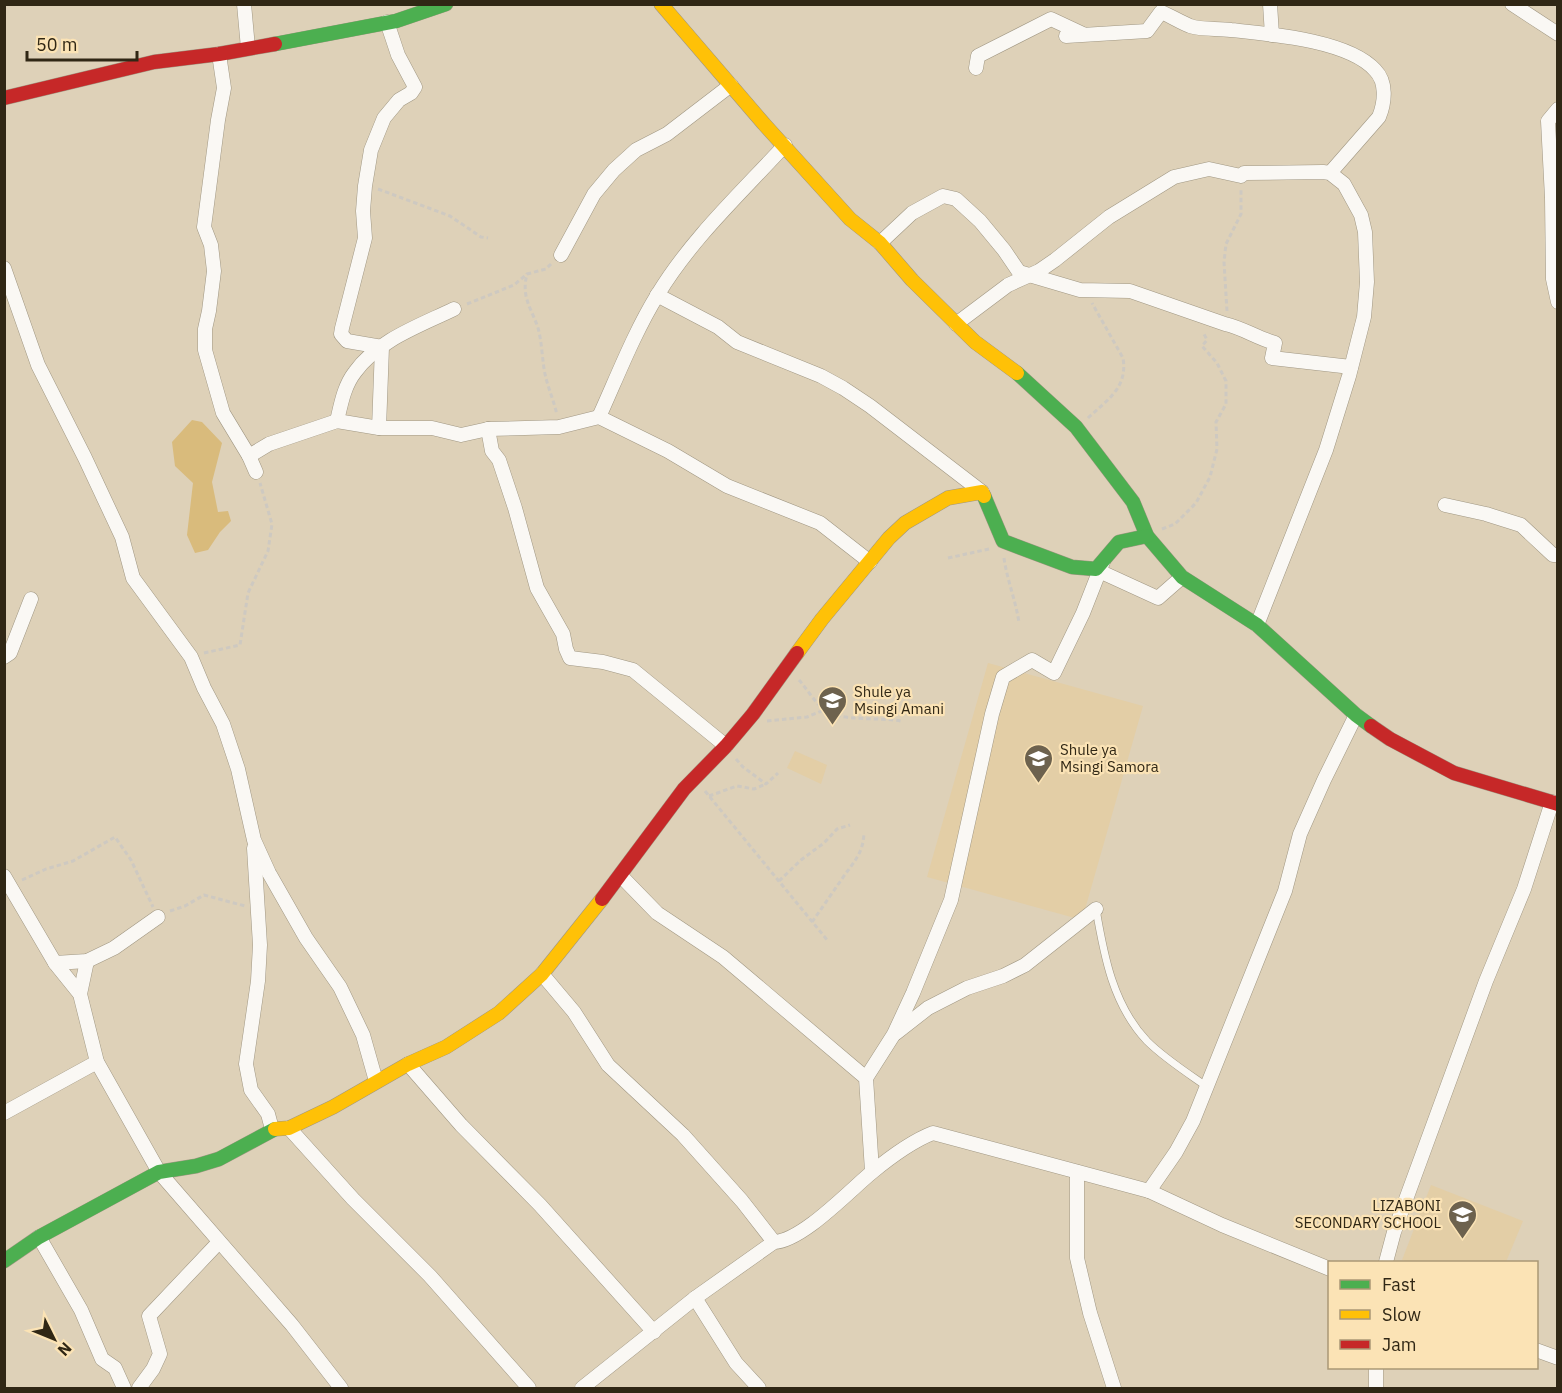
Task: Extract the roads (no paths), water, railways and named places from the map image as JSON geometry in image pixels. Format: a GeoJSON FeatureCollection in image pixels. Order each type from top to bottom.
{"type":"FeatureCollection","features":[{"type":"Feature","properties":{"kind":"street"},"geometry":{"type":"LineString","coordinates":[[244,4],[248,48]]}},
{"type":"Feature","properties":{"kind":"street"},"geometry":{"type":"LineString","coordinates":[[4,98],[154,62],[219,54],[387,22],[446,4]]}},
{"type":"Feature","properties":{"kind":"street"},"geometry":{"type":"LineString","coordinates":[[661,4],[764,124],[785,144],[850,219],[880,243],[912,280],[975,342],[1023,378],[1077,429],[1132,502],[1146,536],[1182,577],[1257,625],[1356,715],[1390,739],[1454,773],[1555,803],[1524,889],[1486,981],[1394,1232],[1387,1261]]}},
{"type":"Feature","properties":{"kind":"street"},"geometry":{"type":"LineString","coordinates":[[1270,4],[1272,35]]}},
{"type":"Feature","properties":{"kind":"street"},"geometry":{"type":"LineString","coordinates":[[1512,4],[1557,34]]}},
{"type":"Feature","properties":{"kind":"street"},"geometry":{"type":"LineString","coordinates":[[1066,36],[1147,31],[1161,8],[1191,26],[1292,37],[1351,54],[1375,69],[1381,79],[1384,91],[1382,109],[1379,117],[1330,173]]}},
{"type":"Feature","properties":{"kind":"street"},"geometry":{"type":"LineString","coordinates":[[976,68],[978,56],[1051,19],[1086,35]]}},
{"type":"Feature","properties":{"kind":"street"},"geometry":{"type":"LineString","coordinates":[[382,347],[349,342],[341,334],[365,238],[363,211],[371,150],[384,118],[399,100],[411,93],[415,87],[398,55],[387,22]]}},
{"type":"Feature","properties":{"kind":"street"},"geometry":{"type":"LineString","coordinates":[[219,54],[224,88],[204,227],[211,245],[214,271],[205,329],[205,350],[223,413],[256,472]]}},
{"type":"Feature","properties":{"kind":"street"},"geometry":{"type":"LineString","coordinates":[[561,255],[594,194],[614,170],[636,150],[667,134],[731,85]]}},
{"type":"Feature","properties":{"kind":"street"},"geometry":{"type":"LineString","coordinates":[[1557,109],[1548,121],[1553,279],[1557,302]]}},
{"type":"Feature","properties":{"kind":"street"},"geometry":{"type":"LineString","coordinates":[[599,417],[631,344],[657,295],[688,250],[785,144]]}},
{"type":"Feature","properties":{"kind":"street"},"geometry":{"type":"LineString","coordinates":[[956,324],[1008,285],[1047,266],[1109,218],[1174,177],[1209,169],[1241,176],[1244,173],[1330,173],[1344,184],[1361,215],[1365,232],[1367,282],[1364,317],[1326,450],[1257,625]]}},
{"type":"Feature","properties":{"kind":"street"},"geometry":{"type":"LineString","coordinates":[[880,243],[912,213],[943,196],[956,199],[980,221],[1018,272],[1072,289],[1131,291],[1239,327],[1263,340],[1275,343],[1272,358],[1351,367]]}},
{"type":"Feature","properties":{"kind":"street"},"geometry":{"type":"LineString","coordinates":[[4,268],[38,365],[122,537],[133,578],[191,657],[223,724],[238,769],[254,840],[260,945],[246,1064],[251,1090],[268,1114],[272,1129]]}},
{"type":"Feature","properties":{"kind":"street"},"geometry":{"type":"LineString","coordinates":[[657,295],[718,327],[737,342],[822,376],[870,406],[982,492],[1003,542],[1072,567],[1096,569],[1101,566]]}},
{"type":"Feature","properties":{"kind":"street"},"geometry":{"type":"LineString","coordinates":[[337,421],[343,396],[354,373],[399,335],[454,309]]}},
{"type":"Feature","properties":{"kind":"street"},"geometry":{"type":"LineString","coordinates":[[379,428],[382,347]]}},
{"type":"Feature","properties":{"kind":"street"},"geometry":{"type":"LineString","coordinates":[[249,456],[269,444],[337,421],[379,428],[432,428],[461,435],[488,429],[559,427],[599,417],[668,451],[727,486],[820,524],[870,562]]}},
{"type":"Feature","properties":{"kind":"street"},"geometry":{"type":"LineString","coordinates":[[488,429],[492,451],[499,460],[515,508],[537,588],[564,634],[570,658],[603,662],[633,670],[729,750]]}},
{"type":"Feature","properties":{"kind":"street"},"geometry":{"type":"LineString","coordinates":[[4,1261],[39,1237],[159,1172],[196,1166],[219,1159],[272,1129],[289,1128],[333,1107],[408,1064],[447,1047],[499,1013],[542,974],[621,876],[684,789],[729,750],[822,619],[897,531],[927,509],[948,498],[982,492]]}},
{"type":"Feature","properties":{"kind":"street"},"geometry":{"type":"LineString","coordinates":[[1445,505],[1521,525],[1553,555],[1557,555]]}},
{"type":"Feature","properties":{"kind":"street"},"geometry":{"type":"LineString","coordinates":[[872,1171],[866,1078],[894,1034],[951,900],[992,714],[1003,677],[1032,660],[1054,673],[1083,613],[1101,566],[1119,542],[1146,536]]}},
{"type":"Feature","properties":{"kind":"street"},"geometry":{"type":"LineString","coordinates":[[1101,566],[1158,598],[1182,577]]}},
{"type":"Feature","properties":{"kind":"street"},"geometry":{"type":"LineString","coordinates":[[4,657],[14,643],[31,599]]}},
{"type":"Feature","properties":{"kind":"street"},"geometry":{"type":"LineString","coordinates":[[1149,1191],[1176,1152],[1193,1120],[1285,891],[1300,834],[1356,715]]}},
{"type":"Feature","properties":{"kind":"street"},"geometry":{"type":"LineString","coordinates":[[254,840],[269,873],[301,930],[340,987],[363,1035],[376,1081]]}},
{"type":"Feature","properties":{"kind":"street"},"geometry":{"type":"LineString","coordinates":[[621,876],[657,913],[723,957],[866,1078]]}},
{"type":"Feature","properties":{"kind":"street"},"geometry":{"type":"LineString","coordinates":[[7,882],[55,963],[80,994],[97,1062],[159,1172],[292,1324],[341,1389]]}},
{"type":"Feature","properties":{"kind":"street"},"geometry":{"type":"LineString","coordinates":[[894,1034],[928,1008],[967,988],[1003,976],[1025,965],[1096,909]]}},
{"type":"Feature","properties":{"kind":"street"},"geometry":{"type":"LineString","coordinates":[[55,963],[87,961],[114,948],[158,917]]}},
{"type":"Feature","properties":{"kind":"street"},"geometry":{"type":"LineString","coordinates":[[80,994],[87,961]]}},
{"type":"Feature","properties":{"kind":"street"},"geometry":{"type":"LineString","coordinates":[[542,974],[574,1012],[608,1065],[683,1135],[774,1242]]}},
{"type":"Feature","properties":{"kind":"street"},"geometry":{"type":"LineString","coordinates":[[4,1113],[97,1062]]}},
{"type":"Feature","properties":{"kind":"street"},"geometry":{"type":"LineString","coordinates":[[408,1064],[461,1125],[540,1205],[654,1332]]}},
{"type":"Feature","properties":{"kind":"street"},"geometry":{"type":"LineString","coordinates":[[289,1128],[353,1200],[430,1276],[529,1389]]}},
{"type":"Feature","properties":{"kind":"street"},"geometry":{"type":"LineString","coordinates":[[582,1389],[695,1299],[774,1242],[783,1241],[806,1228],[872,1171],[917,1139],[933,1134],[1149,1191],[1222,1225],[1328,1269]]}},
{"type":"Feature","properties":{"kind":"street"},"geometry":{"type":"LineString","coordinates":[[1077,1172],[1077,1258],[1090,1313],[1114,1389]]}},
{"type":"Feature","properties":{"kind":"street"},"geometry":{"type":"LineString","coordinates":[[39,1237],[81,1310],[102,1359],[115,1368],[124,1389]]}},
{"type":"Feature","properties":{"kind":"street"},"geometry":{"type":"LineString","coordinates":[[139,1389],[160,1354],[149,1316],[219,1242]]}},
{"type":"Feature","properties":{"kind":"street"},"geometry":{"type":"LineString","coordinates":[[695,1299],[736,1363],[759,1389]]}},
{"type":"Feature","properties":{"kind":"street"},"geometry":{"type":"LineString","coordinates":[[1538,1351],[1557,1358]]}},
{"type":"Feature","properties":{"kind":"street"},"geometry":{"type":"LineString","coordinates":[[1376,1369],[1376,1389]]}},
{"type":"Feature","properties":{"kind":"lane"},"geometry":{"type":"LineString","coordinates":[[1096,909],[1103,954],[1117,994],[1133,1023],[1147,1041],[1182,1070],[1206,1086]]}},
{"type":"Feature","properties":{"kind":"place","name":"Shule ya Msingi Amani"},"geometry":{"type":"Point","coordinates":[833,726]}},
{"type":"Feature","properties":{"kind":"place","name":"Shule ya Msingi Samora"},"geometry":{"type":"Point","coordinates":[1039,784]}},
{"type":"Feature","properties":{"kind":"place","name":"LIZABONI SECONDARY SCHOOL"},"geometry":{"type":"Point","coordinates":[1462,1240]}}]}
